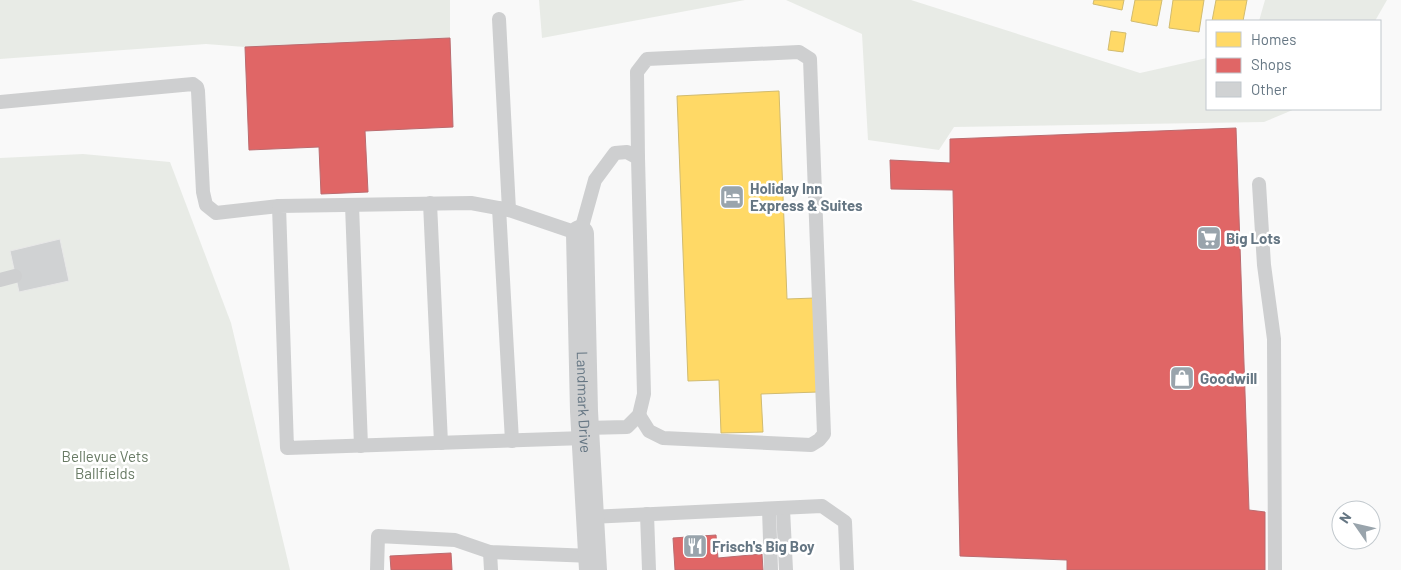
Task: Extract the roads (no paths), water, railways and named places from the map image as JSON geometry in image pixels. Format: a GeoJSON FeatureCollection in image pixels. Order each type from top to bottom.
{"type":"FeatureCollection","features":[{"type":"Feature","properties":{"kind":"street","name":"Landmark Drive"},"geometry":{"type":"LineString","coordinates":[[580,234],[585,433],[593,563]]}},
{"type":"Feature","properties":{"kind":"lane"},"geometry":{"type":"LineString","coordinates":[[499,19],[512,441]]}},
{"type":"Feature","properties":{"kind":"lane"},"geometry":{"type":"LineString","coordinates":[[279,206],[287,448],[512,441],[627,427],[639,415],[644,394],[637,72],[647,59],[799,52],[810,59],[824,434],[811,445],[663,438],[649,431],[639,415]]}},
{"type":"Feature","properties":{"kind":"lane"},"geometry":{"type":"LineString","coordinates":[[0,102],[193,84],[198,91],[203,192],[206,206],[216,212],[279,206],[471,202],[504,209],[580,234],[594,180],[615,154],[627,152],[638,158]]}},
{"type":"Feature","properties":{"kind":"lane"},"geometry":{"type":"LineString","coordinates":[[1259,184],[1264,265],[1274,339],[1275,570]]}},
{"type":"Feature","properties":{"kind":"lane"},"geometry":{"type":"LineString","coordinates":[[352,204],[361,446]]}},
{"type":"Feature","properties":{"kind":"lane"},"geometry":{"type":"LineString","coordinates":[[430,204],[441,443]]}},
{"type":"Feature","properties":{"kind":"lane"},"geometry":{"type":"LineString","coordinates":[[0,280],[15,276]]}},
{"type":"Feature","properties":{"kind":"lane"},"geometry":{"type":"LineString","coordinates":[[590,517],[822,506],[845,522],[848,570]]}},
{"type":"Feature","properties":{"kind":"lane"},"geometry":{"type":"LineString","coordinates":[[770,570],[776,509]]}},
{"type":"Feature","properties":{"kind":"lane"},"geometry":{"type":"LineString","coordinates":[[776,509],[786,570]]}},
{"type":"Feature","properties":{"kind":"lane"},"geometry":{"type":"LineString","coordinates":[[646,514],[650,570]]}},
{"type":"Feature","properties":{"kind":"lane"},"geometry":{"type":"LineString","coordinates":[[377,570],[378,536],[455,540],[490,552],[593,563]]}},
{"type":"Feature","properties":{"kind":"lane"},"geometry":{"type":"LineString","coordinates":[[490,552],[490,570]]}},
{"type":"Feature","properties":{"kind":"place","name":"Holiday Inn Express & Suites"},"geometry":{"type":"Point","coordinates":[732,197]}},
{"type":"Feature","properties":{"kind":"place","name":"Big Lots"},"geometry":{"type":"Point","coordinates":[1209,238]}},
{"type":"Feature","properties":{"kind":"place","name":"Goodwill"},"geometry":{"type":"Point","coordinates":[1182,378]}},
{"type":"Feature","properties":{"kind":"place","name":"Frisch's Big Boy"},"geometry":{"type":"Point","coordinates":[695,546]}},
{"type":"Feature","properties":{"kind":"park label","name":"Bellevue Vets Ballfields"},"geometry":{"type":"Point","coordinates":[105,464]}}]}
